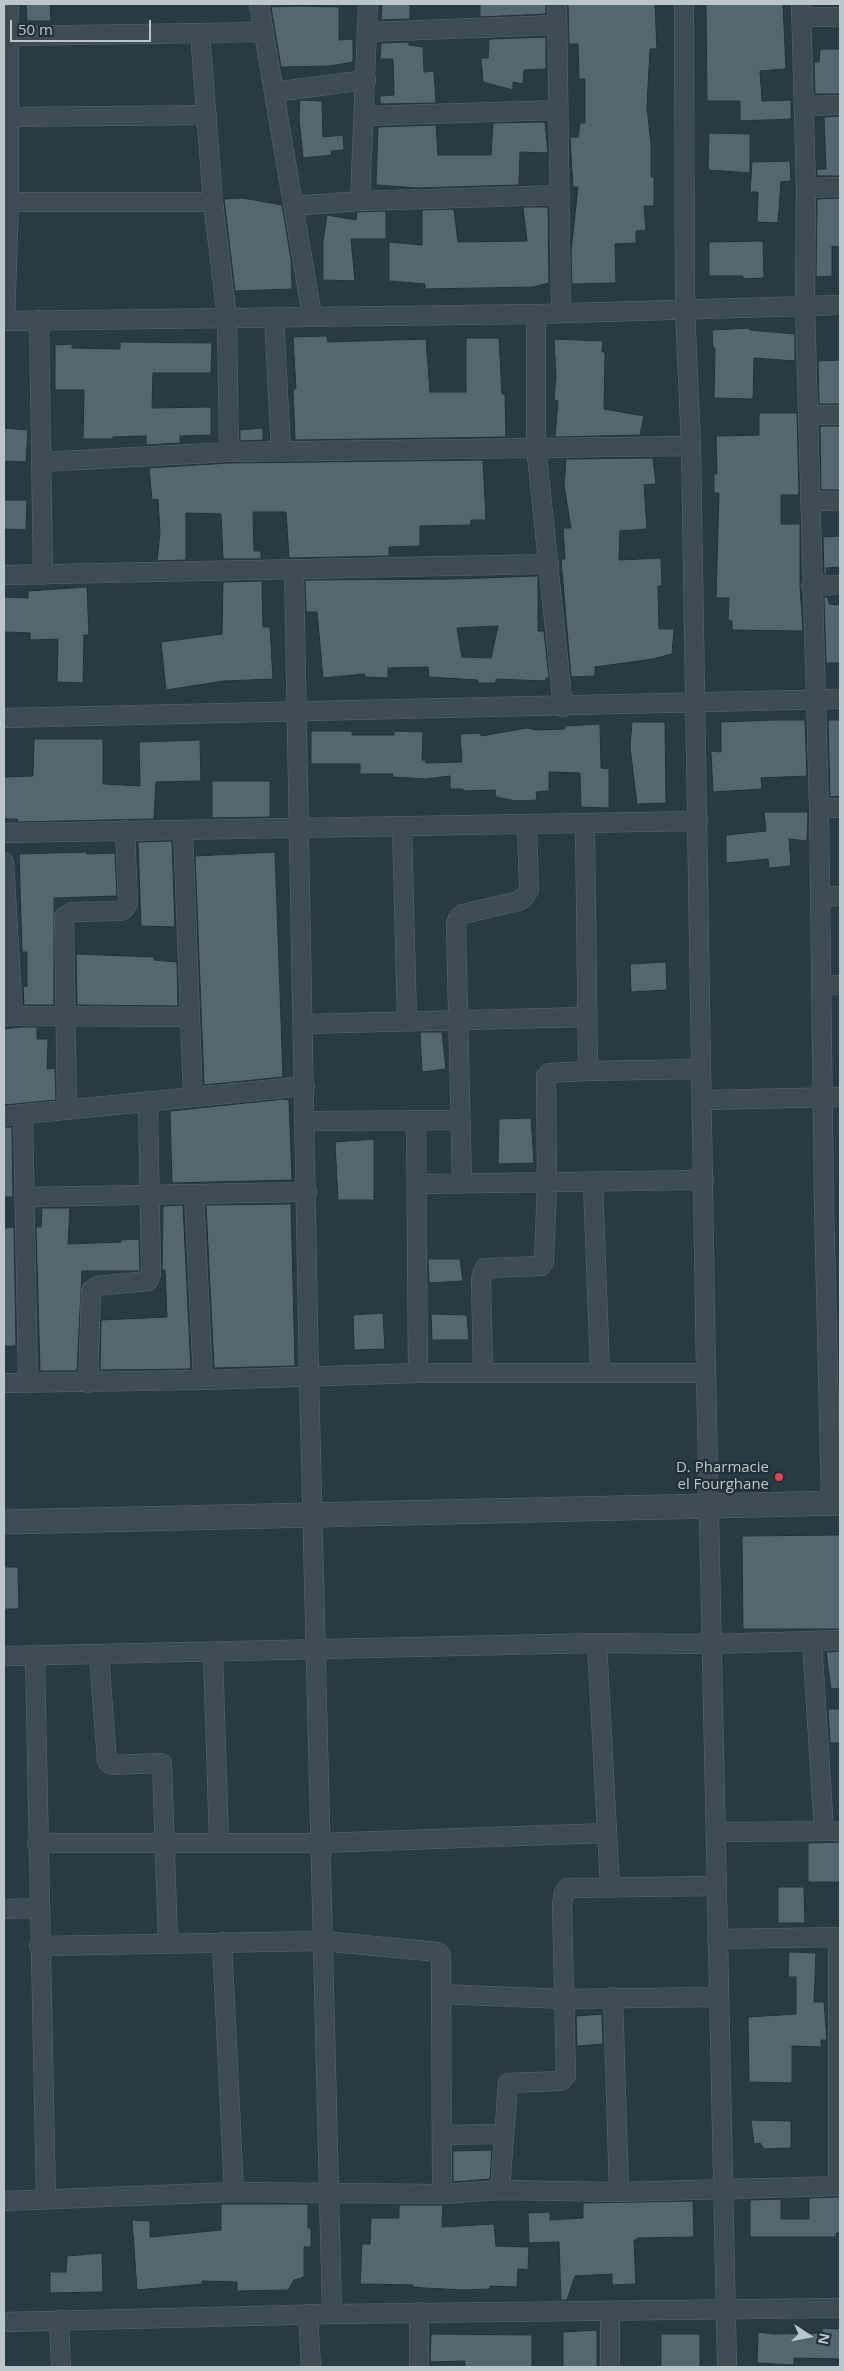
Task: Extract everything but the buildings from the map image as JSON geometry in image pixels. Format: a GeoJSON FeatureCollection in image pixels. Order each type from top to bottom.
{"type":"FeatureCollection","features":[{"type":"Feature","properties":{"kind":"street"},"geometry":{"type":"LineString","coordinates":[[9,4],[9,202],[4,321],[536,314],[840,305]]}},
{"type":"Feature","properties":{"kind":"street"},"geometry":{"type":"LineString","coordinates":[[259,4],[312,316]]}},
{"type":"Feature","properties":{"kind":"street"},"geometry":{"type":"LineString","coordinates":[[360,201],[365,116],[368,4]]}},
{"type":"Feature","properties":{"kind":"street"},"geometry":{"type":"LineString","coordinates":[[557,4],[561,312]]}},
{"type":"Feature","properties":{"kind":"street"},"geometry":{"type":"LineString","coordinates":[[684,4],[685,310],[691,446],[706,1373],[724,2309],[727,2367]]}},
{"type":"Feature","properties":{"kind":"street"},"geometry":{"type":"LineString","coordinates":[[4,1522],[835,1503],[831,1097],[821,986],[819,808],[805,305],[806,188],[801,10],[840,17]]}},
{"type":"Feature","properties":{"kind":"street"},"geometry":{"type":"LineString","coordinates":[[368,32],[557,24]]}},
{"type":"Feature","properties":{"kind":"street"},"geometry":{"type":"LineString","coordinates":[[10,36],[264,32]]}},
{"type":"Feature","properties":{"kind":"street"},"geometry":{"type":"LineString","coordinates":[[200,33],[213,202],[227,318],[229,452]]}},
{"type":"Feature","properties":{"kind":"street"},"geometry":{"type":"LineString","coordinates":[[274,92],[366,80]]}},
{"type":"Feature","properties":{"kind":"street"},"geometry":{"type":"LineString","coordinates":[[804,106],[840,105]]}},
{"type":"Feature","properties":{"kind":"street"},"geometry":{"type":"LineString","coordinates":[[365,116],[558,110]]}},
{"type":"Feature","properties":{"kind":"street"},"geometry":{"type":"LineString","coordinates":[[9,117],[207,115]]}},
{"type":"Feature","properties":{"kind":"street"},"geometry":{"type":"LineString","coordinates":[[806,188],[840,188]]}},
{"type":"Feature","properties":{"kind":"street"},"geometry":{"type":"LineString","coordinates":[[293,206],[360,201],[560,195]]}},
{"type":"Feature","properties":{"kind":"street"},"geometry":{"type":"LineString","coordinates":[[9,202],[213,202]]}},
{"type":"Feature","properties":{"kind":"street"},"geometry":{"type":"LineString","coordinates":[[536,314],[536,446],[564,707]]}},
{"type":"Feature","properties":{"kind":"street"},"geometry":{"type":"LineString","coordinates":[[274,317],[281,451]]}},
{"type":"Feature","properties":{"kind":"street"},"geometry":{"type":"LineString","coordinates":[[39,320],[43,575]]}},
{"type":"Feature","properties":{"kind":"street"},"geometry":{"type":"LineString","coordinates":[[808,415],[840,415]]}},
{"type":"Feature","properties":{"kind":"street"},"geometry":{"type":"LineString","coordinates":[[40,462],[229,452],[536,446],[691,446]]}},
{"type":"Feature","properties":{"kind":"street"},"geometry":{"type":"LineString","coordinates":[[810,502],[840,501]]}},
{"type":"Feature","properties":{"kind":"street"},"geometry":{"type":"LineString","coordinates":[[4,575],[549,564]]}},
{"type":"Feature","properties":{"kind":"street"},"geometry":{"type":"LineString","coordinates":[[294,570],[306,1121],[309,1377],[332,2314]]}},
{"type":"Feature","properties":{"kind":"street"},"geometry":{"type":"LineString","coordinates":[[812,586],[840,585]]}},
{"type":"Feature","properties":{"kind":"street"},"geometry":{"type":"LineString","coordinates":[[4,718],[564,707],[840,699]]}},
{"type":"Feature","properties":{"kind":"street"},"geometry":{"type":"LineString","coordinates":[[819,808],[840,808]]}},
{"type":"Feature","properties":{"kind":"street"},"geometry":{"type":"LineString","coordinates":[[4,833],[585,825],[698,821]]}},
{"type":"Feature","properties":{"kind":"street"},"geometry":{"type":"LineString","coordinates":[[462,1184],[459,1120],[456,924],[462,914],[519,901],[525,896],[529,890],[527,825]]}},
{"type":"Feature","properties":{"kind":"street"},"geometry":{"type":"LineString","coordinates":[[585,825],[588,1071]]}},
{"type":"Feature","properties":{"kind":"street"},"geometry":{"type":"LineString","coordinates":[[402,827],[407,1021]]}},
{"type":"Feature","properties":{"kind":"street"},"geometry":{"type":"LineString","coordinates":[[67,1110],[64,918],[72,912],[121,912],[125,908],[128,902],[125,830]]}},
{"type":"Feature","properties":{"kind":"street"},"geometry":{"type":"LineString","coordinates":[[183,830],[193,1097]]}},
{"type":"Feature","properties":{"kind":"street"},"geometry":{"type":"LineString","coordinates":[[4,862],[9,1016],[190,1017]]}},
{"type":"Feature","properties":{"kind":"street"},"geometry":{"type":"LineString","coordinates":[[820,897],[840,896]]}},
{"type":"Feature","properties":{"kind":"street"},"geometry":{"type":"LineString","coordinates":[[821,986],[840,985]]}},
{"type":"Feature","properties":{"kind":"street"},"geometry":{"type":"LineString","coordinates":[[304,1024],[586,1017]]}},
{"type":"Feature","properties":{"kind":"street"},"geometry":{"type":"LineString","coordinates":[[483,1373],[481,1279],[485,1268],[543,1264],[547,1182],[546,1076],[549,1073],[588,1071],[701,1069]]}},
{"type":"Feature","properties":{"kind":"street"},"geometry":{"type":"LineString","coordinates":[[4,1116],[305,1086]]}},
{"type":"Feature","properties":{"kind":"street"},"geometry":{"type":"LineString","coordinates":[[703,1100],[831,1097]]}},
{"type":"Feature","properties":{"kind":"street"},"geometry":{"type":"LineString","coordinates":[[88,1383],[91,1291],[97,1286],[148,1281],[150,1278],[151,1195],[148,1102]]}},
{"type":"Feature","properties":{"kind":"street"},"geometry":{"type":"LineString","coordinates":[[22,1114],[28,1383]]}},
{"type":"Feature","properties":{"kind":"street"},"geometry":{"type":"LineString","coordinates":[[416,1120],[418,1373]]}},
{"type":"Feature","properties":{"kind":"street"},"geometry":{"type":"LineString","coordinates":[[306,1121],[459,1120]]}},
{"type":"Feature","properties":{"kind":"street"},"geometry":{"type":"LineString","coordinates":[[416,1184],[704,1180]]}},
{"type":"Feature","properties":{"kind":"street"},"geometry":{"type":"LineString","coordinates":[[593,1182],[600,1373]]}},
{"type":"Feature","properties":{"kind":"street"},"geometry":{"type":"LineString","coordinates":[[25,1197],[307,1192]]}},
{"type":"Feature","properties":{"kind":"street"},"geometry":{"type":"LineString","coordinates":[[194,1194],[203,1380]]}},
{"type":"Feature","properties":{"kind":"street"},"geometry":{"type":"LineString","coordinates":[[4,1384],[418,1373],[706,1373]]}},
{"type":"Feature","properties":{"kind":"street"},"geometry":{"type":"LineString","coordinates":[[4,1656],[213,1653],[597,1643],[712,1644],[840,1640]]}},
{"type":"Feature","properties":{"kind":"street"},"geometry":{"type":"LineString","coordinates":[[716,1832],[832,1831],[812,1641]]}},
{"type":"Feature","properties":{"kind":"street"},"geometry":{"type":"LineString","coordinates":[[597,1643],[610,1888]]}},
{"type":"Feature","properties":{"kind":"street"},"geometry":{"type":"LineString","coordinates":[[213,1653],[219,1843]]}},
{"type":"Feature","properties":{"kind":"street"},"geometry":{"type":"LineString","coordinates":[[99,1655],[106,1761],[111,1765],[162,1763],[168,1943]]}},
{"type":"Feature","properties":{"kind":"street"},"geometry":{"type":"LineString","coordinates":[[35,1656],[38,1908],[46,2200]]}},
{"type":"Feature","properties":{"kind":"street"},"geometry":{"type":"LineString","coordinates":[[37,1843],[320,1843],[606,1832]]}},
{"type":"Feature","properties":{"kind":"street"},"geometry":{"type":"LineString","coordinates":[[500,2190],[508,2083],[561,2081],[566,2076],[562,1906],[564,1892],[567,1888],[716,1886]]}},
{"type":"Feature","properties":{"kind":"street"},"geometry":{"type":"LineString","coordinates":[[4,1909],[38,1908]]}},
{"type":"Feature","properties":{"kind":"street"},"geometry":{"type":"LineString","coordinates":[[4,2200],[234,2192],[442,2194],[500,2190],[619,2192],[839,2186],[839,1937],[717,1939]]}},
{"type":"Feature","properties":{"kind":"street"},"geometry":{"type":"LineString","coordinates":[[39,1946],[322,1940],[438,1952],[441,1955],[442,2194]]}},
{"type":"Feature","properties":{"kind":"street"},"geometry":{"type":"LineString","coordinates":[[222,1942],[234,2192]]}},
{"type":"Feature","properties":{"kind":"street"},"geometry":{"type":"LineString","coordinates":[[441,1994],[564,1998],[718,1997]]}},
{"type":"Feature","properties":{"kind":"street"},"geometry":{"type":"LineString","coordinates":[[613,1997],[619,2192]]}},
{"type":"Feature","properties":{"kind":"street"},"geometry":{"type":"LineString","coordinates":[[442,2135],[504,2134]]}},
{"type":"Feature","properties":{"kind":"street"},"geometry":{"type":"LineString","coordinates":[[4,2322],[419,2312],[610,2312],[840,2308]]}},
{"type":"Feature","properties":{"kind":"street"},"geometry":{"type":"LineString","coordinates":[[419,2312],[419,2367]]}},
{"type":"Feature","properties":{"kind":"street"},"geometry":{"type":"LineString","coordinates":[[610,2312],[610,2367]]}},
{"type":"Feature","properties":{"kind":"street"},"geometry":{"type":"LineString","coordinates":[[308,2314],[311,2367]]}},
{"type":"Feature","properties":{"kind":"street"},"geometry":{"type":"LineString","coordinates":[[59,2320],[61,2367]]}},
{"type":"Feature","properties":{"kind":"place","name":"D. Pharmacie el Fourghane"},"geometry":{"type":"Point","coordinates":[779,1477]}}]}
